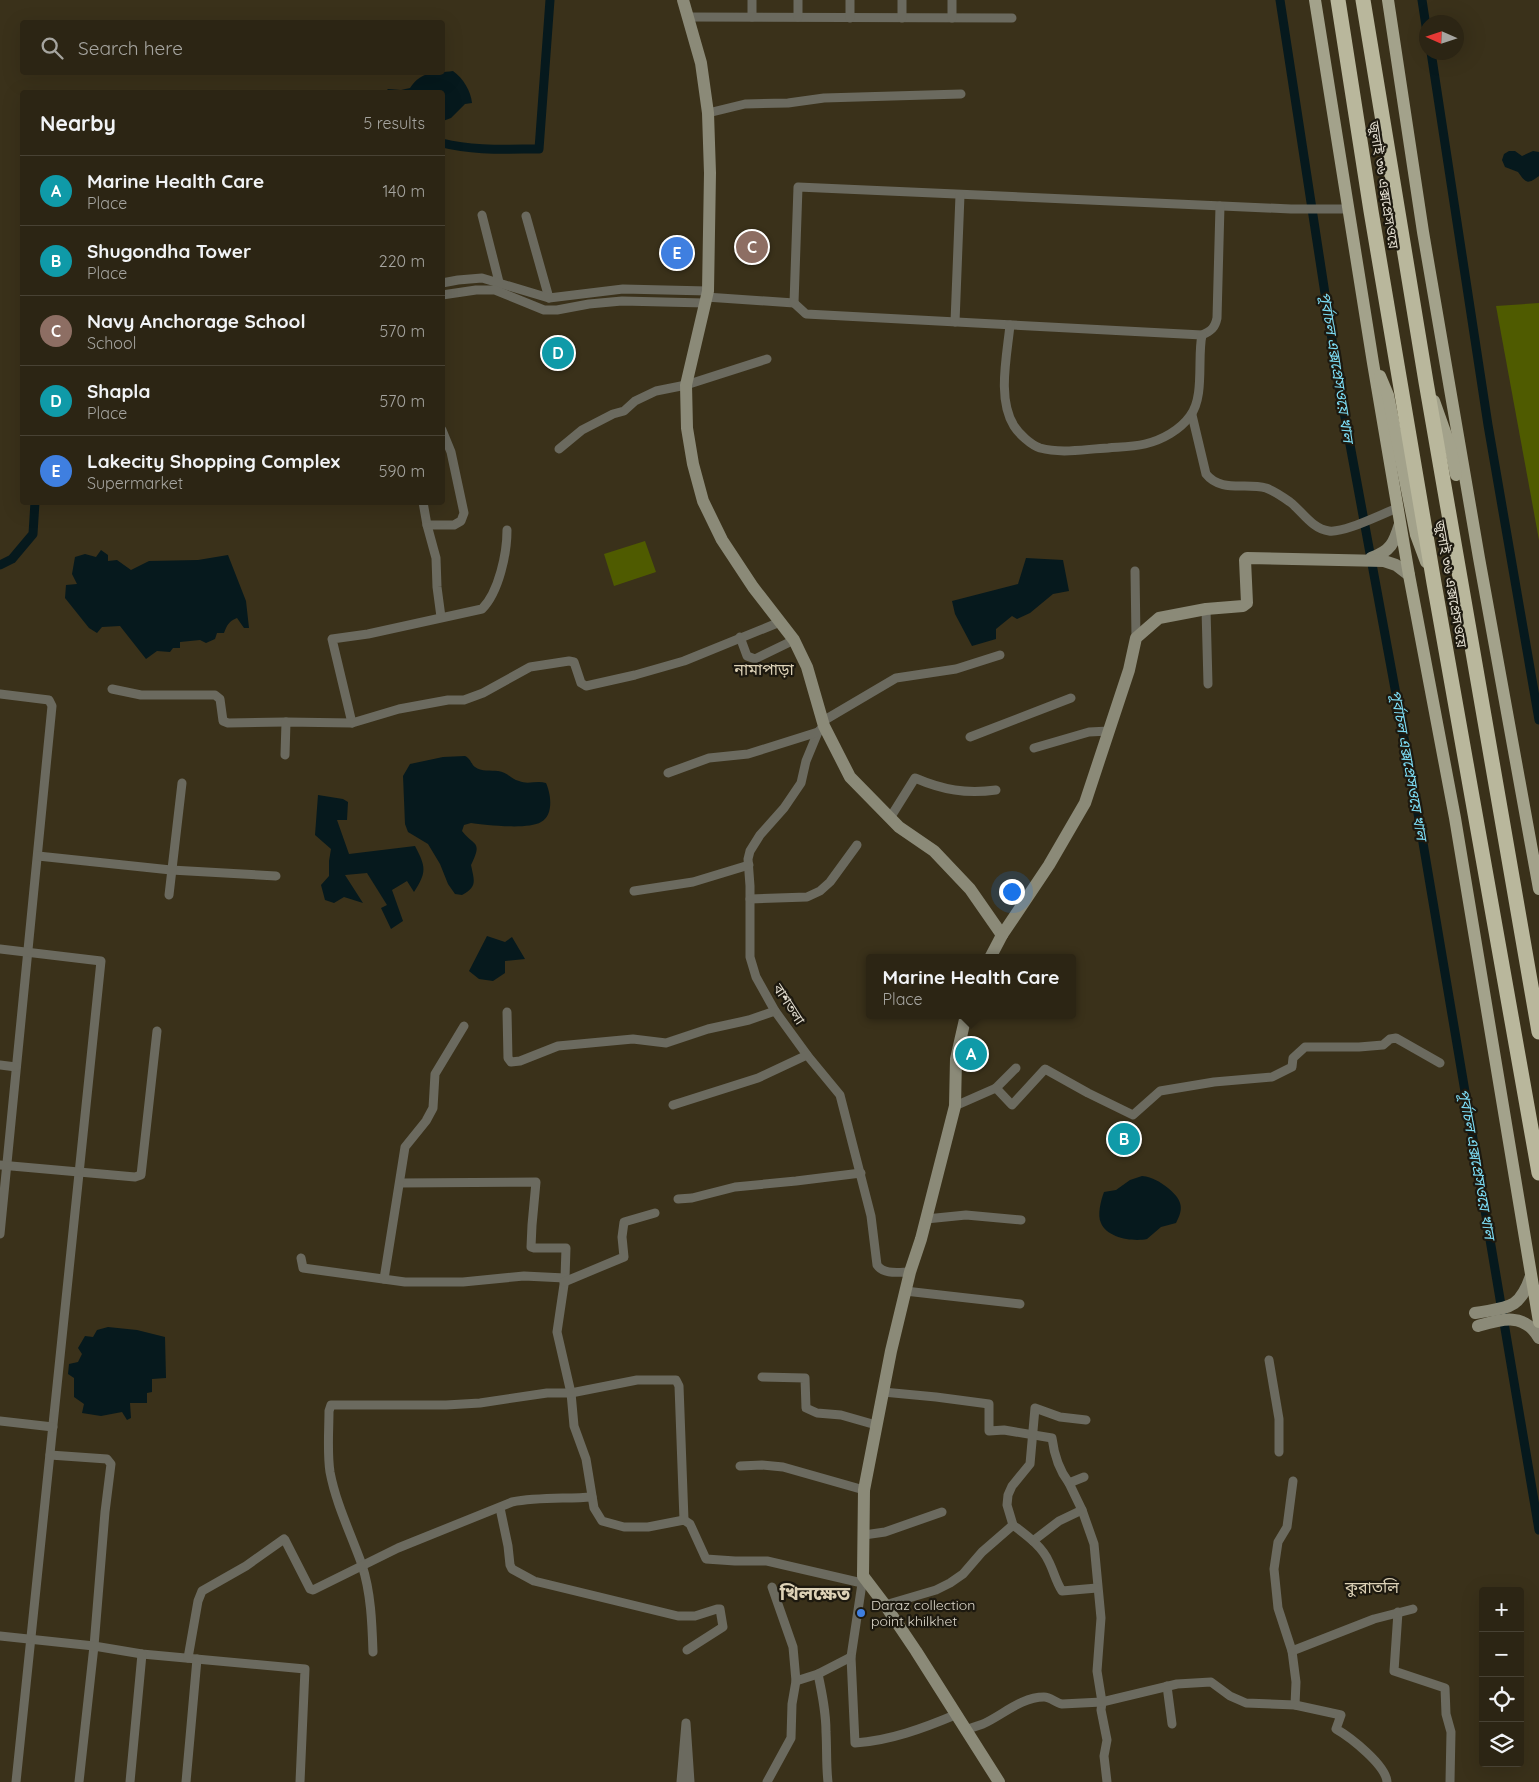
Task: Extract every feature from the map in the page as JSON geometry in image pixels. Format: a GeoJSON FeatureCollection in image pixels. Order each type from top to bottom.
{"type":"FeatureCollection","features":[{"type":"Feature","properties":{"kind":"highway","name":"জুলাই ৩৬ এক্সপ্রেসওয়ে"},"geometry":{"type":"LineString","coordinates":[[1338,0],[1371,211],[1434,583],[1539,1172]]}},
{"type":"Feature","properties":{"kind":"highway","name":"জুলাই ৩৬ এক্সপ্রেসওয়ে"},"geometry":{"type":"LineString","coordinates":[[1363,0],[1426,382],[1539,1032]]}},
{"type":"Feature","properties":{"kind":"main road"},"geometry":{"type":"LineString","coordinates":[[1315,0],[1400,524],[1455,818],[1531,1276],[1533,1323]]}},
{"type":"Feature","properties":{"kind":"main road"},"geometry":{"type":"LineString","coordinates":[[1388,0],[1423,232],[1479,558],[1539,889]]}},
{"type":"Feature","properties":{"kind":"main road"},"geometry":{"type":"LineString","coordinates":[[1373,363],[1388,395],[1416,535],[1434,583]]}},
{"type":"Feature","properties":{"kind":"main road"},"geometry":{"type":"LineString","coordinates":[[1426,382],[1450,446],[1470,539],[1479,558]]}},
{"type":"Feature","properties":{"kind":"street"},"geometry":{"type":"LineString","coordinates":[[684,0],[687,17],[701,63],[708,114],[710,173],[706,297],[686,385],[687,428],[693,464],[703,501],[722,540],[753,587],[794,640],[807,667],[822,726],[850,777],[899,827],[934,851],[970,889],[1002,935]]}},
{"type":"Feature","properties":{"kind":"street"},"geometry":{"type":"LineString","coordinates":[[752,0],[752,17]]}},
{"type":"Feature","properties":{"kind":"street"},"geometry":{"type":"LineString","coordinates":[[798,0],[798,17]]}},
{"type":"Feature","properties":{"kind":"street"},"geometry":{"type":"LineString","coordinates":[[850,0],[850,18]]}},
{"type":"Feature","properties":{"kind":"street"},"geometry":{"type":"LineString","coordinates":[[902,0],[902,18]]}},
{"type":"Feature","properties":{"kind":"street"},"geometry":{"type":"LineString","coordinates":[[952,0],[952,18]]}},
{"type":"Feature","properties":{"kind":"street"},"geometry":{"type":"LineString","coordinates":[[687,17],[1012,18]]}},
{"type":"Feature","properties":{"kind":"street"},"geometry":{"type":"LineString","coordinates":[[708,114],[745,104],[788,103],[824,98],[961,94]]}},
{"type":"Feature","properties":{"kind":"street"},"geometry":{"type":"LineString","coordinates":[[794,303],[798,187],[1220,206],[1348,209]]}},
{"type":"Feature","properties":{"kind":"street"},"geometry":{"type":"LineString","coordinates":[[956,322],[960,195]]}},
{"type":"Feature","properties":{"kind":"street"},"geometry":{"type":"LineString","coordinates":[[445,283],[482,278],[549,298],[624,289],[794,303],[806,314],[1202,334],[1210,332],[1215,326],[1217,318],[1220,206]]}},
{"type":"Feature","properties":{"kind":"street"},"geometry":{"type":"LineString","coordinates":[[482,215],[499,282]]}},
{"type":"Feature","properties":{"kind":"street"},"geometry":{"type":"LineString","coordinates":[[526,216],[549,298]]}},
{"type":"Feature","properties":{"kind":"street"},"geometry":{"type":"LineString","coordinates":[[622,301],[624,289]]}},
{"type":"Feature","properties":{"kind":"street"},"geometry":{"type":"LineString","coordinates":[[445,295],[476,290],[495,290],[544,310],[622,301],[706,297]]}},
{"type":"Feature","properties":{"kind":"street"},"geometry":{"type":"LineString","coordinates":[[524,302],[528,291]]}},
{"type":"Feature","properties":{"kind":"street"},"geometry":{"type":"LineString","coordinates":[[586,294],[588,304]]}},
{"type":"Feature","properties":{"kind":"street"},"geometry":{"type":"LineString","coordinates":[[1010,325],[1004,392],[1005,404],[1013,425],[1037,447],[1065,451],[1146,444],[1179,428],[1192,415]]}},
{"type":"Feature","properties":{"kind":"street"},"geometry":{"type":"LineString","coordinates":[[1202,334],[1197,397],[1192,415],[1206,474],[1211,481],[1220,484],[1267,488],[1290,502],[1318,527],[1328,531],[1348,528],[1398,508]]}},
{"type":"Feature","properties":{"kind":"street"},"geometry":{"type":"LineString","coordinates":[[559,449],[582,430],[612,414],[624,410],[635,401],[656,391],[686,385],[767,359]]}},
{"type":"Feature","properties":{"kind":"street"},"geometry":{"type":"LineString","coordinates":[[427,525],[454,525],[461,522],[464,513],[451,452],[445,437]]}},
{"type":"Feature","properties":{"kind":"street"},"geometry":{"type":"LineString","coordinates":[[424,505],[436,558],[441,618]]}},
{"type":"Feature","properties":{"kind":"street"},"geometry":{"type":"LineString","coordinates":[[1136,638],[1159,618],[1206,609],[1242,606],[1246,603],[1245,560],[1248,558],[1354,561],[1369,559],[1384,554],[1392,545],[1400,524]]}},
{"type":"Feature","properties":{"kind":"street"},"geometry":{"type":"LineString","coordinates":[[352,723],[332,639],[368,634],[482,609],[489,602],[498,578],[507,542],[507,530]]}},
{"type":"Feature","properties":{"kind":"street"},"geometry":{"type":"LineString","coordinates":[[1369,559],[1396,565],[1409,574]]}},
{"type":"Feature","properties":{"kind":"street"},"geometry":{"type":"LineString","coordinates":[[992,954],[1002,935],[1048,865],[1085,803],[1129,670],[1136,638],[1135,571]]}},
{"type":"Feature","properties":{"kind":"street"},"geometry":{"type":"LineString","coordinates":[[1206,609],[1208,684]]}},
{"type":"Feature","properties":{"kind":"street"},"geometry":{"type":"LineString","coordinates":[[112,688],[141,695],[215,695],[220,699],[223,721],[228,722],[352,723],[399,709],[448,700],[464,700],[483,693],[530,666],[569,660],[574,662],[581,683],[586,686],[635,675],[684,661],[780,622]]}},
{"type":"Feature","properties":{"kind":"street"},"geometry":{"type":"LineString","coordinates":[[740,637],[747,656],[755,659],[794,640]]}},
{"type":"Feature","properties":{"kind":"street"},"geometry":{"type":"LineString","coordinates":[[668,773],[709,758],[748,754],[822,726],[896,678],[956,669],[1000,655]]}},
{"type":"Feature","properties":{"kind":"street"},"geometry":{"type":"LineString","coordinates":[[0,694],[49,700],[52,706],[11,1116],[4,1165],[0,1234]]}},
{"type":"Feature","properties":{"kind":"street"},"geometry":{"type":"LineString","coordinates":[[970,737],[1071,698]]}},
{"type":"Feature","properties":{"kind":"street"},"geometry":{"type":"LineString","coordinates":[[285,755],[286,722]]}},
{"type":"Feature","properties":{"kind":"street","name":"বাশতলা"},"geometry":{"type":"LineString","coordinates":[[822,726],[806,761],[801,783],[784,808],[760,835],[750,851],[748,859],[750,957],[756,977],[776,1010],[807,1055],[840,1095],[871,1216],[877,1265],[880,1270],[886,1272],[910,1272]]}},
{"type":"Feature","properties":{"kind":"street"},"geometry":{"type":"LineString","coordinates":[[1034,748],[1089,732],[1109,731]]}},
{"type":"Feature","properties":{"kind":"street"},"geometry":{"type":"LineString","coordinates":[[890,818],[915,778],[933,786],[957,791],[976,793],[996,790]]}},
{"type":"Feature","properties":{"kind":"street"},"geometry":{"type":"LineString","coordinates":[[169,895],[182,782]]}},
{"type":"Feature","properties":{"kind":"street"},"geometry":{"type":"LineString","coordinates":[[750,899],[807,897],[820,891],[830,882],[857,845]]}},
{"type":"Feature","properties":{"kind":"street"},"geometry":{"type":"LineString","coordinates":[[38,856],[171,870],[276,876]]}},
{"type":"Feature","properties":{"kind":"street"},"geometry":{"type":"LineString","coordinates":[[634,891],[693,882],[749,865]]}},
{"type":"Feature","properties":{"kind":"street"},"geometry":{"type":"LineString","coordinates":[[0,950],[101,961],[16,1782]]}},
{"type":"Feature","properties":{"kind":"street"},"geometry":{"type":"LineString","coordinates":[[507,1012],[508,1058],[511,1062],[520,1061],[558,1046],[633,1039],[666,1044],[708,1029],[749,1020],[776,1010]]}},
{"type":"Feature","properties":{"kind":"street"},"geometry":{"type":"LineString","coordinates":[[955,1715],[925,1728],[855,1743],[851,1657],[862,1579],[864,1490],[876,1424],[905,1291],[926,1220],[955,1106],[956,1059],[965,1019]]}},
{"type":"Feature","properties":{"kind":"street"},"geometry":{"type":"LineString","coordinates":[[384,1279],[405,1147],[426,1121],[433,1108],[435,1074],[464,1026]]}},
{"type":"Feature","properties":{"kind":"street"},"geometry":{"type":"LineString","coordinates":[[4,1165],[134,1177],[141,1175],[156,1031]]}},
{"type":"Feature","properties":{"kind":"street"},"geometry":{"type":"LineString","coordinates":[[996,1088],[1012,1106],[1045,1069],[1133,1115],[1160,1091],[1214,1082],[1272,1077],[1292,1067],[1293,1058],[1305,1047],[1383,1045],[1390,1039],[1396,1038],[1440,1063]]}},
{"type":"Feature","properties":{"kind":"street"},"geometry":{"type":"LineString","coordinates":[[673,1106],[758,1078],[807,1055]]}},
{"type":"Feature","properties":{"kind":"street"},"geometry":{"type":"LineString","coordinates":[[0,1065],[16,1067]]}},
{"type":"Feature","properties":{"kind":"street"},"geometry":{"type":"LineString","coordinates":[[955,1106],[996,1088],[1016,1068]]}},
{"type":"Feature","properties":{"kind":"street"},"geometry":{"type":"LineString","coordinates":[[0,1115],[11,1116]]}},
{"type":"Feature","properties":{"kind":"street"},"geometry":{"type":"LineString","coordinates":[[678,1199],[692,1198],[735,1187],[861,1173]]}},
{"type":"Feature","properties":{"kind":"street"},"geometry":{"type":"LineString","coordinates":[[400,1183],[536,1182],[531,1246],[534,1248],[566,1248],[557,1332],[571,1393],[574,1426],[586,1459],[592,1497],[597,1514],[602,1521],[624,1527],[648,1527],[684,1520],[690,1524],[706,1558],[734,1561],[767,1561],[862,1579],[885,1605],[999,1782]]}},
{"type":"Feature","properties":{"kind":"street"},"geometry":{"type":"LineString","coordinates":[[301,1258],[303,1268],[405,1282],[463,1282],[524,1276],[564,1280],[624,1257],[622,1237],[624,1222],[656,1213]]}},
{"type":"Feature","properties":{"kind":"street"},"geometry":{"type":"LineString","coordinates":[[926,1220],[966,1215],[1021,1220]]}},
{"type":"Feature","properties":{"kind":"street"},"geometry":{"type":"LineString","coordinates":[[1475,1313],[1512,1305],[1523,1296],[1531,1276]]}},
{"type":"Feature","properties":{"kind":"street"},"geometry":{"type":"LineString","coordinates":[[905,1291],[1020,1304]]}},
{"type":"Feature","properties":{"kind":"street"},"geometry":{"type":"LineString","coordinates":[[1478,1326],[1517,1319],[1533,1323],[1539,1338]]}},
{"type":"Feature","properties":{"kind":"street"},"geometry":{"type":"LineString","coordinates":[[1269,1360],[1279,1419],[1279,1452]]}},
{"type":"Feature","properties":{"kind":"street"},"geometry":{"type":"LineString","coordinates":[[762,1377],[805,1378],[806,1408],[817,1413],[876,1424]]}},
{"type":"Feature","properties":{"kind":"street"},"geometry":{"type":"LineString","coordinates":[[373,1652],[371,1616],[362,1567],[335,1494],[330,1470],[329,1411],[331,1405],[446,1405],[480,1403],[547,1393],[571,1393],[637,1380],[676,1380],[679,1386],[684,1520]]}},
{"type":"Feature","properties":{"kind":"street"},"geometry":{"type":"LineString","coordinates":[[883,1392],[936,1396],[989,1404],[989,1431],[1004,1430],[1052,1438],[1062,1473],[1069,1482],[1082,1510],[1094,1544],[1101,1618],[1097,1671],[1102,1702],[1100,1710],[1105,1723],[1107,1740],[1104,1756],[1107,1782]]}},
{"type":"Feature","properties":{"kind":"street"},"geometry":{"type":"LineString","coordinates":[[1086,1420],[1060,1417],[1035,1408],[1031,1435],[1030,1464],[1012,1486],[1008,1495],[1007,1505],[1013,1525],[1033,1540],[1049,1561],[1058,1586],[1062,1591],[1097,1588]]}},
{"type":"Feature","properties":{"kind":"street"},"geometry":{"type":"LineString","coordinates":[[0,1421],[53,1427]]}},
{"type":"Feature","properties":{"kind":"street"},"geometry":{"type":"LineString","coordinates":[[50,1455],[107,1459],[111,1464],[79,1782]]}},
{"type":"Feature","properties":{"kind":"street"},"geometry":{"type":"LineString","coordinates":[[740,1466],[762,1465],[783,1467],[864,1490]]}},
{"type":"Feature","properties":{"kind":"street"},"geometry":{"type":"LineString","coordinates":[[1069,1482],[1084,1477]]}},
{"type":"Feature","properties":{"kind":"street"},"geometry":{"type":"LineString","coordinates":[[1293,1481],[1287,1527],[1278,1542],[1274,1569],[1278,1608],[1292,1651],[1296,1682],[1295,1705]]}},
{"type":"Feature","properties":{"kind":"street"},"geometry":{"type":"LineString","coordinates":[[186,1782],[193,1659],[198,1600],[202,1591],[246,1566],[284,1540],[310,1589],[313,1590],[398,1548],[512,1502],[531,1498],[569,1499],[592,1497]]}},
{"type":"Feature","properties":{"kind":"street"},"geometry":{"type":"LineString","coordinates":[[500,1508],[510,1565],[512,1569],[534,1581],[678,1616],[694,1616],[720,1609],[723,1627],[688,1650]]}},
{"type":"Feature","properties":{"kind":"street"},"geometry":{"type":"LineString","coordinates":[[1033,1540],[1059,1521],[1082,1510]]}},
{"type":"Feature","properties":{"kind":"street"},"geometry":{"type":"LineString","coordinates":[[864,1535],[885,1532],[942,1512]]}},
{"type":"Feature","properties":{"kind":"street"},"geometry":{"type":"LineString","coordinates":[[885,1605],[936,1590],[950,1583],[963,1574],[982,1552],[1013,1525]]}},
{"type":"Feature","properties":{"kind":"street"},"geometry":{"type":"LineString","coordinates":[[767,1782],[791,1738],[792,1704],[796,1681],[794,1648],[772,1587]]}},
{"type":"Feature","properties":{"kind":"street"},"geometry":{"type":"LineString","coordinates":[[1292,1651],[1374,1618],[1413,1609]]}},
{"type":"Feature","properties":{"kind":"street"},"geometry":{"type":"LineString","coordinates":[[1398,1612],[1394,1671],[1445,1688],[1446,1714],[1451,1732],[1450,1782]]}},
{"type":"Feature","properties":{"kind":"street"},"geometry":{"type":"LineString","coordinates":[[0,1636],[94,1646],[142,1654],[305,1669],[300,1782]]}},
{"type":"Feature","properties":{"kind":"street"},"geometry":{"type":"LineString","coordinates":[[130,1782],[142,1654]]}},
{"type":"Feature","properties":{"kind":"street"},"geometry":{"type":"LineString","coordinates":[[796,1681],[818,1674],[851,1657]]}},
{"type":"Feature","properties":{"kind":"street"},"geometry":{"type":"LineString","coordinates":[[818,1674],[823,1697],[828,1782]]}},
{"type":"Feature","properties":{"kind":"street"},"geometry":{"type":"LineString","coordinates":[[965,1730],[984,1723],[1018,1704],[1043,1697],[1057,1704],[1102,1702],[1167,1686],[1211,1682],[1230,1696],[1246,1703],[1295,1705],[1341,1715],[1336,1729],[1350,1738],[1376,1763],[1382,1770],[1387,1782]]}},
{"type":"Feature","properties":{"kind":"street"},"geometry":{"type":"LineString","coordinates":[[1167,1686],[1172,1724]]}},
{"type":"Feature","properties":{"kind":"street"},"geometry":{"type":"LineString","coordinates":[[681,1782],[686,1723],[689,1782]]}},
{"type":"Feature","properties":{"kind":"green space"},"geometry":{"type":"Polygon","coordinates":[[[1539,303],[1539,540],[1496,306],[1539,303]]]}},
{"type":"Feature","properties":{"kind":"green space"},"geometry":{"type":"Polygon","coordinates":[[[645,541],[656,572],[614,586],[604,554],[645,541]]]}},
{"type":"Feature","properties":{"kind":"shaded area"},"geometry":{"type":"Polygon","coordinates":[[[453,71],[460,77],[466,85],[472,103],[465,104],[451,118],[445,120],[445,90],[401,90],[410,88],[419,78],[426,75],[445,75],[445,72],[453,71]]]}},
{"type":"Feature","properties":{"kind":"shaded area"},"geometry":{"type":"Polygon","coordinates":[[[1509,151],[1515,151],[1522,156],[1533,151],[1539,152],[1539,176],[1527,182],[1518,172],[1505,167],[1502,160],[1504,154],[1509,151]]]}},
{"type":"Feature","properties":{"kind":"shaded area"},"geometry":{"type":"Polygon","coordinates":[[[101,550],[108,555],[108,561],[117,560],[131,570],[149,561],[198,560],[228,555],[246,601],[249,628],[244,628],[237,618],[232,620],[224,633],[217,633],[215,639],[206,643],[200,640],[180,642],[180,648],[173,648],[170,652],[157,651],[146,659],[120,626],[102,627],[97,633],[89,628],[65,598],[66,585],[77,584],[72,574],[75,557],[85,554],[96,557],[101,550]]]}},
{"type":"Feature","properties":{"kind":"shaded area"},"geometry":{"type":"Polygon","coordinates":[[[1026,558],[1063,560],[1069,591],[1053,594],[1030,613],[1017,619],[1012,616],[996,629],[996,639],[972,646],[955,614],[952,601],[1018,584],[1026,558]]]}},
{"type":"Feature","properties":{"kind":"shaded area"},"geometry":{"type":"Polygon","coordinates":[[[465,756],[480,770],[501,772],[522,782],[546,783],[550,809],[545,819],[541,822],[527,826],[471,823],[464,825],[462,831],[477,847],[471,865],[474,883],[471,889],[462,895],[455,894],[448,884],[440,864],[428,844],[408,832],[405,824],[403,776],[410,764],[443,757],[465,756]]]}},
{"type":"Feature","properties":{"kind":"shaded area"},"geometry":{"type":"Polygon","coordinates":[[[318,795],[343,799],[348,802],[347,820],[337,820],[349,854],[415,846],[423,865],[423,874],[414,892],[407,881],[392,890],[403,921],[391,929],[381,908],[387,905],[367,873],[345,875],[363,903],[344,897],[334,903],[325,900],[321,885],[329,876],[331,849],[315,835],[318,795]]]}},
{"type":"Feature","properties":{"kind":"shaded area"},"geometry":{"type":"Polygon","coordinates":[[[487,936],[505,942],[512,937],[525,959],[505,961],[505,973],[493,981],[479,979],[469,971],[487,936]]]}},
{"type":"Feature","properties":{"kind":"shaded area"},"geometry":{"type":"Polygon","coordinates":[[[1142,1176],[1150,1177],[1159,1182],[1176,1196],[1181,1208],[1179,1217],[1176,1223],[1161,1227],[1147,1239],[1121,1238],[1109,1232],[1101,1223],[1099,1216],[1104,1192],[1116,1190],[1130,1180],[1142,1176]]]}},
{"type":"Feature","properties":{"kind":"shaded area"},"geometry":{"type":"Polygon","coordinates":[[[108,1327],[137,1330],[165,1337],[166,1378],[152,1379],[152,1392],[147,1393],[147,1403],[130,1403],[131,1418],[127,1420],[122,1412],[101,1416],[82,1413],[84,1404],[74,1397],[74,1378],[68,1374],[69,1364],[78,1362],[82,1354],[78,1348],[85,1336],[93,1337],[97,1330],[108,1327]]]}},
{"type":"Feature","properties":{"kind":"waterway"},"geometry":{"type":"LineString","coordinates":[[445,144],[478,148],[539,149],[550,0]]}},
{"type":"Feature","properties":{"kind":"waterway","name":"পূর্বাচল এক্সপ্রেসওয়ে খাল"},"geometry":{"type":"LineString","coordinates":[[1280,0],[1339,385],[1419,819],[1539,1530]]}},
{"type":"Feature","properties":{"kind":"waterway","name":"পূর্বাচল এক্সপ্রেসওয়ে খাল"},"geometry":{"type":"LineString","coordinates":[[1422,0],[1424,15]]}},
{"type":"Feature","properties":{"kind":"waterway","name":"পূর্বাচল এক্সপ্রেসওয়ে খাল"},"geometry":{"type":"LineString","coordinates":[[1432,60],[1488,425],[1539,720]]}},
{"type":"Feature","properties":{"kind":"waterway"},"geometry":{"type":"LineString","coordinates":[[0,565],[12,559],[33,534],[35,505]]}},
{"type":"Feature","properties":{"kind":"place","name":"Navy Anchorage School"},"geometry":{"type":"Point","coordinates":[752,247]}},
{"type":"Feature","properties":{"kind":"place","name":"Lakecity Shopping Complex"},"geometry":{"type":"Point","coordinates":[677,253]}},
{"type":"Feature","properties":{"kind":"place","name":"Shapla"},"geometry":{"type":"Point","coordinates":[558,353]}},
{"type":"Feature","properties":{"kind":"place","name":"Marine Health Care"},"geometry":{"type":"Point","coordinates":[971,1054]}},
{"type":"Feature","properties":{"kind":"place","name":"Shugondha Tower"},"geometry":{"type":"Point","coordinates":[1124,1139]}},
{"type":"Feature","properties":{"kind":"place","name":"Daraz collection point khilkhet"},"geometry":{"type":"Point","coordinates":[861,1613]}},
{"type":"Feature","properties":{"kind":"district","name":"নামাপাড়া"},"geometry":{"type":"Point","coordinates":[764,669]}},
{"type":"Feature","properties":{"kind":"district","name":"কুরাতলি"},"geometry":{"type":"Point","coordinates":[1372,1587]}},
{"type":"Feature","properties":{"kind":"district","name":"খিলক্ষেত"},"geometry":{"type":"Point","coordinates":[815,1593]}}]}
